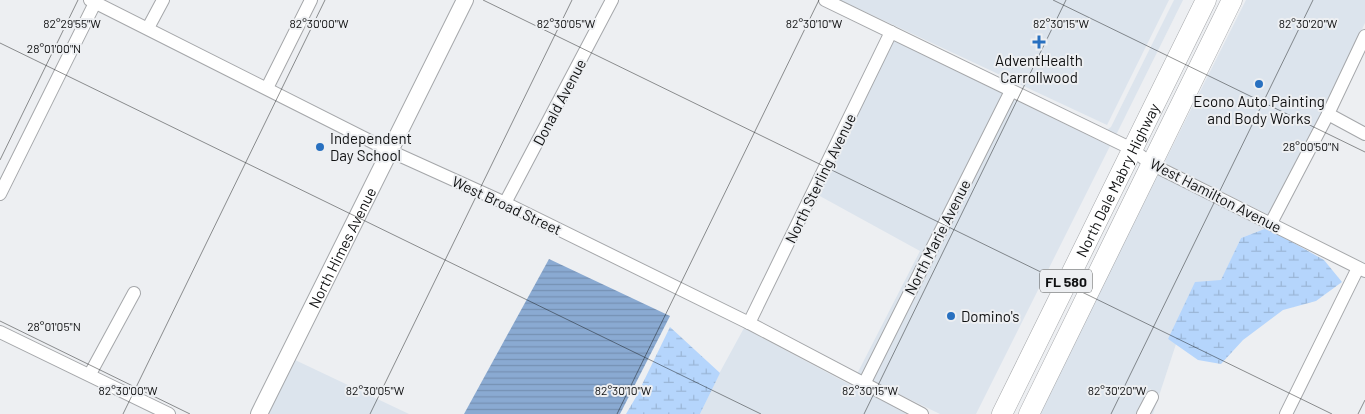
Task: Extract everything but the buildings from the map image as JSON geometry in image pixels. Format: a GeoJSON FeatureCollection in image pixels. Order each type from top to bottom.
{"type":"FeatureCollection","features":[{"type":"Feature","properties":{"kind":"main road","name":"North Dale Mabry Highway"},"geometry":{"type":"LineString","coordinates":[[1002,414],[1206,0]]}},
{"type":"Feature","properties":{"kind":"main road"},"geometry":{"type":"LineString","coordinates":[[1220,0],[1217,7],[1221,23]]}},
{"type":"Feature","properties":{"kind":"main road","name":"North Dale Mabry Highway"},"geometry":{"type":"LineString","coordinates":[[1029,414],[1232,0]]}},
{"type":"Feature","properties":{"kind":"main road"},"geometry":{"type":"LineString","coordinates":[[1014,414],[1041,361],[1043,329]]}},
{"type":"Feature","properties":{"kind":"street"},"geometry":{"type":"LineString","coordinates":[[148,28],[163,0]]}},
{"type":"Feature","properties":{"kind":"street"},"geometry":{"type":"LineString","coordinates":[[267,88],[311,0]]}},
{"type":"Feature","properties":{"kind":"street","name":"North Himes Avenue"},"geometry":{"type":"LineString","coordinates":[[259,414],[465,0]]}},
{"type":"Feature","properties":{"kind":"street","name":"Donald Avenue"},"geometry":{"type":"LineString","coordinates":[[506,203],[612,0]]}},
{"type":"Feature","properties":{"kind":"street","name":"West Hamilton Avenue"},"geometry":{"type":"LineString","coordinates":[[825,0],[1132,149],[1151,164],[1362,269]]}},
{"type":"Feature","properties":{"kind":"street"},"geometry":{"type":"LineString","coordinates":[[0,194],[92,2]]}},
{"type":"Feature","properties":{"kind":"street","name":"West Broad Street"},"geometry":{"type":"LineString","coordinates":[[92,2],[148,28],[390,151],[506,203],[749,323],[922,414]]}},
{"type":"Feature","properties":{"kind":"street","name":"North Sterling Avenue"},"geometry":{"type":"LineString","coordinates":[[749,323],[891,32]]}},
{"type":"Feature","properties":{"kind":"street"},"geometry":{"type":"LineString","coordinates":[[1271,223],[1328,114],[1365,36]]}},
{"type":"Feature","properties":{"kind":"street","name":"North Marie Avenue"},"geometry":{"type":"LineString","coordinates":[[864,384],[1011,90]]}},
{"type":"Feature","properties":{"kind":"street"},"geometry":{"type":"LineString","coordinates":[[1328,114],[1365,134]]}},
{"type":"Feature","properties":{"kind":"street"},"geometry":{"type":"LineString","coordinates":[[1286,414],[1362,269]]}},
{"type":"Feature","properties":{"kind":"street"},"geometry":{"type":"LineString","coordinates":[[90,374],[134,293]]}},
{"type":"Feature","properties":{"kind":"street"},"geometry":{"type":"LineString","coordinates":[[0,332],[90,374],[169,414]]}},
{"type":"Feature","properties":{"kind":"street"},"geometry":{"type":"LineString","coordinates":[[1143,414],[1152,397]]}},
{"type":"Feature","properties":{"kind":"shaded area","name":"AdventHealth Carrollwood"},"geometry":{"type":"Polygon","coordinates":[[[840,0],[1169,0],[1107,125],[840,0]]]}},
{"type":"Feature","properties":{"kind":"shaded area"},"geometry":{"type":"Polygon","coordinates":[[[1174,0],[1183,0],[1116,135],[1107,130],[1111,127],[1174,0]]]}},
{"type":"Feature","properties":{"kind":"shaded area"},"geometry":{"type":"Polygon","coordinates":[[[1246,0],[1365,0],[1365,23],[1323,112],[1269,215],[1164,163],[1246,0]]]}},
{"type":"Feature","properties":{"kind":"shaded area"},"geometry":{"type":"Polygon","coordinates":[[[893,40],[1003,94],[862,376],[857,374],[920,251],[818,195],[893,40]]]}},
{"type":"Feature","properties":{"kind":"shaded area"},"geometry":{"type":"Polygon","coordinates":[[[1013,99],[1110,146],[976,414],[940,414],[872,381],[1013,99]]]}},
{"type":"Feature","properties":{"kind":"shaded area"},"geometry":{"type":"Polygon","coordinates":[[[1158,175],[1267,228],[1241,238],[1221,281],[1168,339],[1176,344],[1153,414],[1150,414],[1159,394],[1150,389],[1137,414],[1038,414],[1158,175]]]}},
{"type":"Feature","properties":{"kind":"shaded area"},"geometry":{"type":"Polygon","coordinates":[[[549,259],[670,316],[620,414],[464,414],[549,259]]]}},
{"type":"Feature","properties":{"kind":"shaded area"},"geometry":{"type":"Polygon","coordinates":[[[744,328],[856,388],[911,414],[700,414],[744,328]]]}},
{"type":"Feature","properties":{"kind":"shaded area"},"geometry":{"type":"Polygon","coordinates":[[[293,359],[409,414],[265,414],[293,359]]]}},
{"type":"Feature","properties":{"kind":"green space"},"geometry":{"type":"Polygon","coordinates":[[[1267,228],[1324,260],[1342,282],[1316,301],[1283,310],[1243,340],[1221,364],[1198,360],[1168,339],[1195,282],[1221,280],[1241,238],[1267,228]]]}},
{"type":"Feature","properties":{"kind":"green space"},"geometry":{"type":"Polygon","coordinates":[[[670,327],[720,373],[700,414],[626,414],[636,397],[670,327]]]}},
{"type":"Feature","properties":{"kind":"place","name":"AdventHealth Carrollwood"},"geometry":{"type":"Point","coordinates":[1039,42]}},
{"type":"Feature","properties":{"kind":"place","name":"Econo Auto Painting and Body Works"},"geometry":{"type":"Point","coordinates":[1259,84]}},
{"type":"Feature","properties":{"kind":"place","name":"Independent Day School"},"geometry":{"type":"Point","coordinates":[320,147]}},
{"type":"Feature","properties":{"kind":"place","name":"Domino's"},"geometry":{"type":"Point","coordinates":[951,316]}}]}
